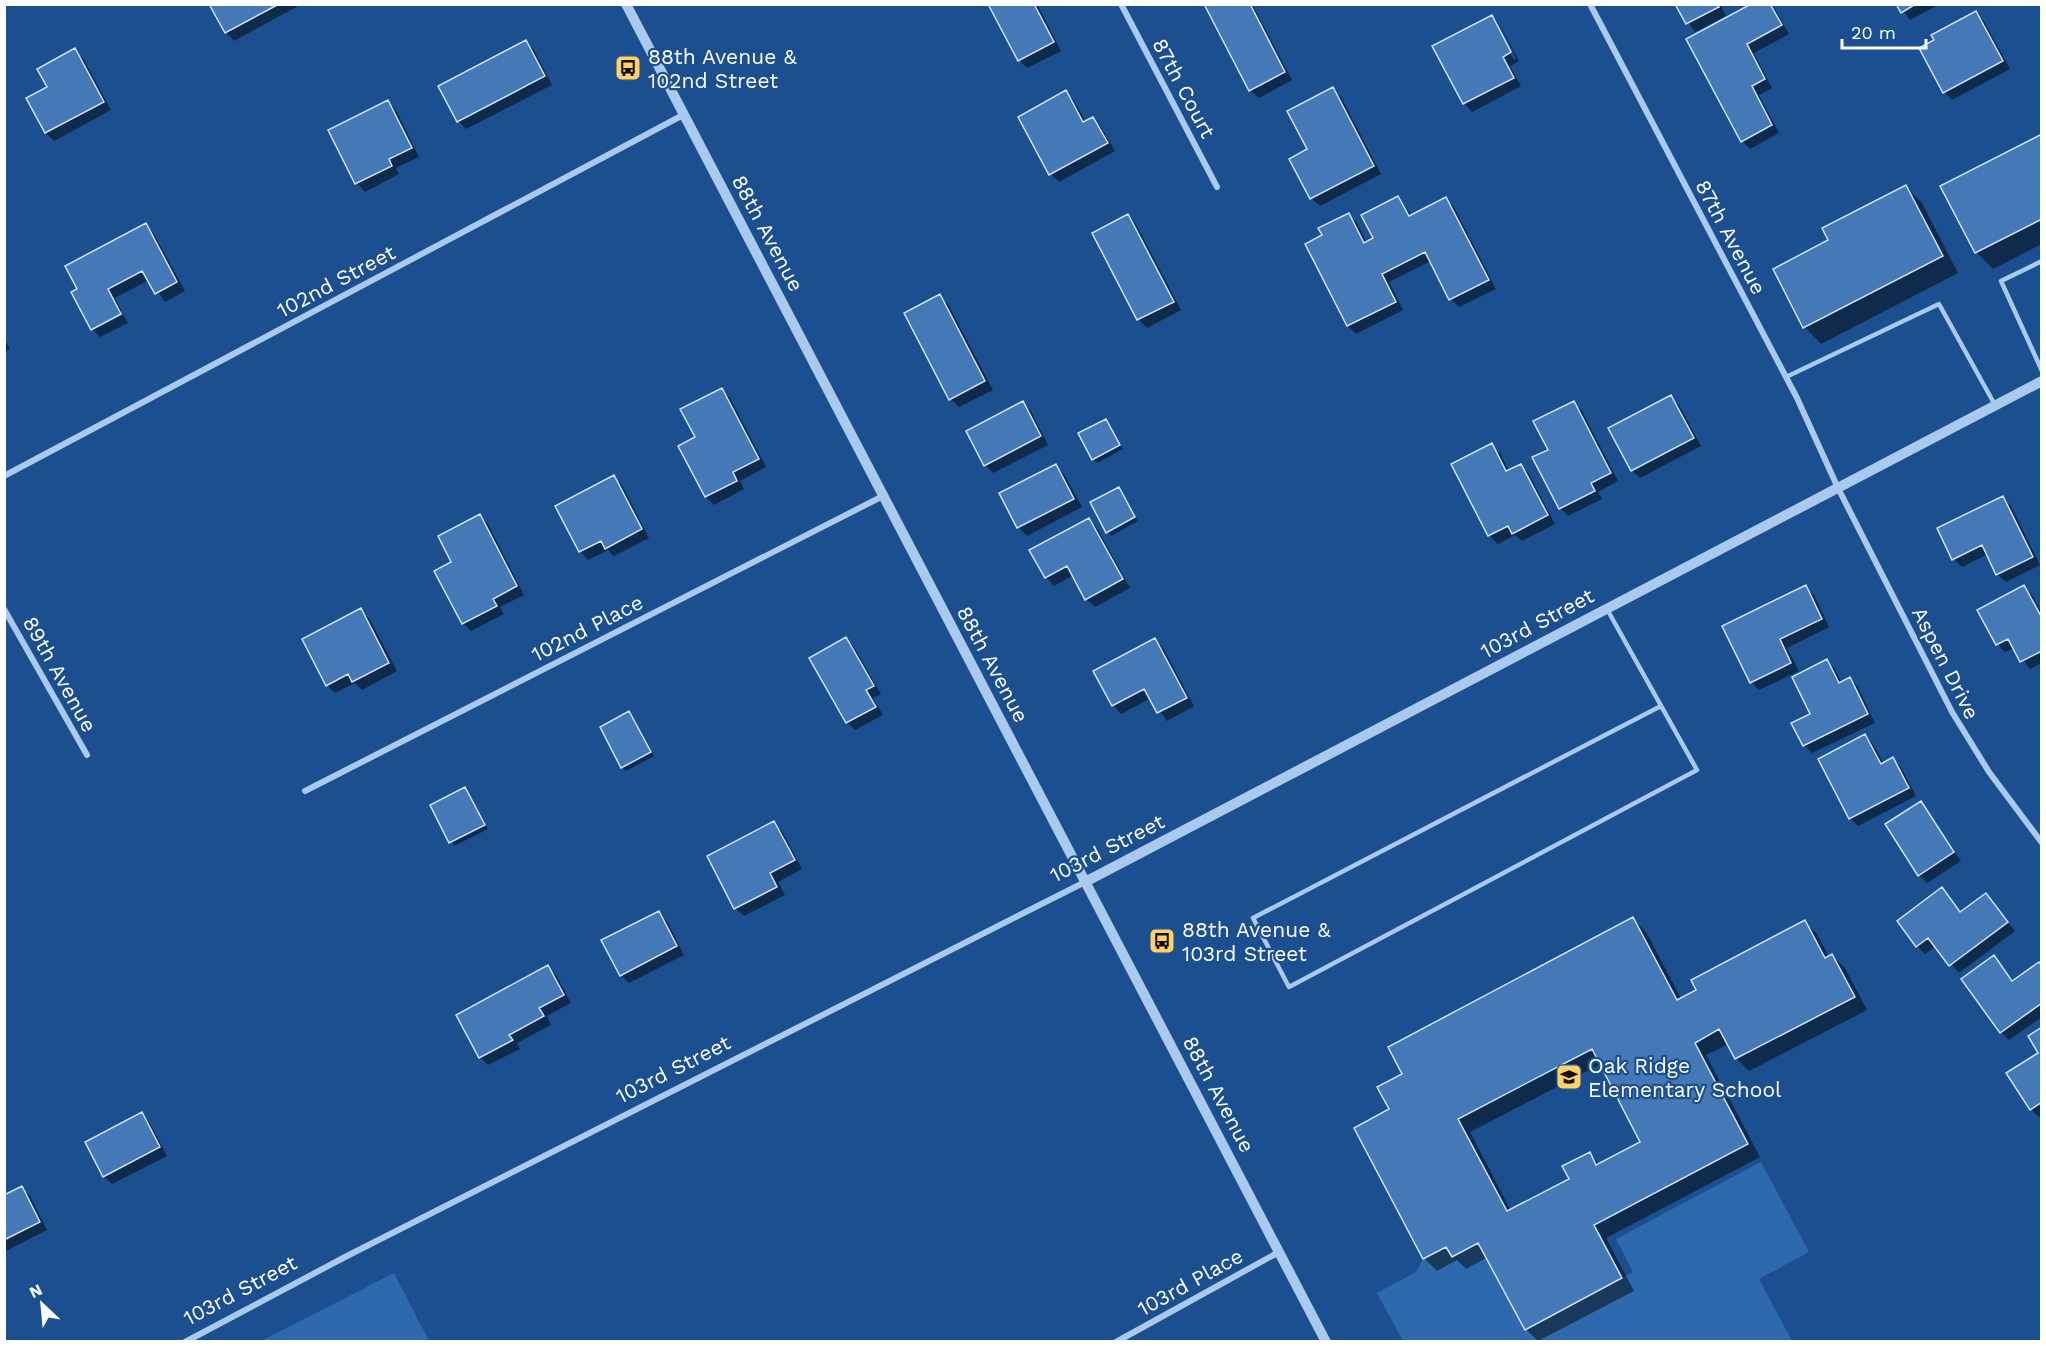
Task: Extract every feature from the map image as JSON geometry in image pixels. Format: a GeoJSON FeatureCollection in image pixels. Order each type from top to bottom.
{"type":"FeatureCollection","features":[{"type":"Feature","properties":{"kind":"street","name":"88th Avenue"},"geometry":{"type":"LineString","coordinates":[[626,4],[1326,1341]]}},
{"type":"Feature","properties":{"kind":"street","name":"87th Court"},"geometry":{"type":"LineString","coordinates":[[1122,4],[1217,187]]}},
{"type":"Feature","properties":{"kind":"street","name":"87th Avenue"},"geometry":{"type":"LineString","coordinates":[[1590,4],[1786,376],[1838,488]]}},
{"type":"Feature","properties":{"kind":"street","name":"102nd Street"},"geometry":{"type":"LineString","coordinates":[[4,477],[683,115]]}},
{"type":"Feature","properties":{"kind":"street","name":"103rd Street"},"geometry":{"type":"LineString","coordinates":[[185,1341],[355,1252],[1085,882],[2042,381]]}},
{"type":"Feature","properties":{"kind":"street","name":"Aspen Drive"},"geometry":{"type":"LineString","coordinates":[[1838,488],[1957,720],[1989,772],[2042,843]]}},
{"type":"Feature","properties":{"kind":"street","name":"102nd Place"},"geometry":{"type":"LineString","coordinates":[[305,790],[883,496]]}},
{"type":"Feature","properties":{"kind":"street","name":"89th Avenue"},"geometry":{"type":"LineString","coordinates":[[4,609],[87,755]]}},
{"type":"Feature","properties":{"kind":"street","name":"103rd Place"},"geometry":{"type":"LineString","coordinates":[[1116,1341],[1280,1252]]}},
{"type":"Feature","properties":{"kind":"lane"},"geometry":{"type":"LineString","coordinates":[[2042,261],[2001,280],[2042,371]]}},
{"type":"Feature","properties":{"kind":"lane"},"geometry":{"type":"LineString","coordinates":[[1786,376],[1938,304],[1995,405]]}},
{"type":"Feature","properties":{"kind":"lane"},"geometry":{"type":"LineString","coordinates":[[1607,609],[1697,770],[1289,987],[1254,918],[1661,706]]}},
{"type":"Feature","properties":{"kind":"shaded area"},"geometry":{"type":"Polygon","coordinates":[[[1761,1162],[1809,1252],[1759,1279],[1792,1341],[1403,1341],[1377,1293],[1416,1272],[1423,1259],[1446,1247],[1452,1257],[1478,1243],[1525,1329],[1633,1272],[1616,1239],[1761,1162]]]}},
{"type":"Feature","properties":{"kind":"shaded area"},"geometry":{"type":"Polygon","coordinates":[[[394,1273],[429,1341],[261,1341],[394,1273]]]}},
{"type":"Feature","properties":{"kind":"building"},"geometry":{"type":"Polygon","coordinates":[[[209,4],[279,4],[225,33],[209,4]]]}},
{"type":"Feature","properties":{"kind":"building"},"geometry":{"type":"Polygon","coordinates":[[[988,4],[1034,4],[1054,42],[1018,61],[988,4]]]}},
{"type":"Feature","properties":{"kind":"building"},"geometry":{"type":"Polygon","coordinates":[[[1204,4],[1250,4],[1285,72],[1249,91],[1204,4]]]}},
{"type":"Feature","properties":{"kind":"building"},"geometry":{"type":"Polygon","coordinates":[[[1675,4],[1717,4],[1719,7],[1686,24],[1675,4]]]}},
{"type":"Feature","properties":{"kind":"building"},"geometry":{"type":"Polygon","coordinates":[[[1751,4],[1770,4],[1782,25],[1747,44],[1765,79],[1752,86],[1772,125],[1741,142],[1686,39],[1751,4]]]}},
{"type":"Feature","properties":{"kind":"building"},"geometry":{"type":"Polygon","coordinates":[[[1896,4],[1916,4],[1901,13],[1896,4]]]}},
{"type":"Feature","properties":{"kind":"building"},"geometry":{"type":"Polygon","coordinates":[[[1976,11],[2003,61],[1943,93],[1919,48],[1934,40],[1931,35],[1976,11]]]}},
{"type":"Feature","properties":{"kind":"building"},"geometry":{"type":"Polygon","coordinates":[[[1492,15],[1511,52],[1503,57],[1514,78],[1463,104],[1432,46],[1492,15]]]}},
{"type":"Feature","properties":{"kind":"building"},"geometry":{"type":"Polygon","coordinates":[[[526,40],[545,76],[457,122],[438,86],[526,40]]]}},
{"type":"Feature","properties":{"kind":"building"},"geometry":{"type":"Polygon","coordinates":[[[75,48],[104,102],[45,133],[26,98],[47,87],[37,69],[75,48]]]}},
{"type":"Feature","properties":{"kind":"building"},"geometry":{"type":"Polygon","coordinates":[[[1333,87],[1374,166],[1310,199],[1289,159],[1307,149],[1287,111],[1333,87]]]}},
{"type":"Feature","properties":{"kind":"building"},"geometry":{"type":"Polygon","coordinates":[[[1066,90],[1083,122],[1093,117],[1108,143],[1049,175],[1018,117],[1066,90]]]}},
{"type":"Feature","properties":{"kind":"building"},"geometry":{"type":"Polygon","coordinates":[[[388,100],[412,148],[389,159],[392,166],[355,184],[328,130],[388,100]]]}},
{"type":"Feature","properties":{"kind":"building"},"geometry":{"type":"Polygon","coordinates":[[[2042,134],[2042,219],[1975,253],[1940,186],[2042,134]]]}},
{"type":"Feature","properties":{"kind":"building"},"geometry":{"type":"Polygon","coordinates":[[[1906,185],[1943,256],[1803,328],[1773,269],[1828,240],[1822,228],[1906,185]]]}},
{"type":"Feature","properties":{"kind":"building"},"geometry":{"type":"Polygon","coordinates":[[[1398,196],[1409,216],[1446,197],[1489,280],[1449,300],[1425,252],[1382,274],[1396,302],[1347,326],[1305,244],[1322,235],[1318,228],[1349,213],[1364,243],[1373,238],[1361,215],[1398,196]]]}},
{"type":"Feature","properties":{"kind":"building"},"geometry":{"type":"Polygon","coordinates":[[[1128,214],[1174,302],[1137,320],[1092,233],[1128,214]]]}},
{"type":"Feature","properties":{"kind":"building"},"geometry":{"type":"Polygon","coordinates":[[[146,223],[177,282],[155,294],[142,271],[108,289],[121,314],[91,330],[71,292],[77,289],[65,266],[146,223]]]}},
{"type":"Feature","properties":{"kind":"building"},"geometry":{"type":"Polygon","coordinates":[[[940,294],[985,381],[949,400],[904,313],[940,294]]]}},
{"type":"Feature","properties":{"kind":"building"},"geometry":{"type":"Polygon","coordinates":[[[722,388],[759,459],[733,472],[737,481],[705,497],[678,446],[695,437],[680,409],[722,388]]]}},
{"type":"Feature","properties":{"kind":"building"},"geometry":{"type":"Polygon","coordinates":[[[1671,395],[1694,438],[1631,471],[1608,428],[1671,395]]]}},
{"type":"Feature","properties":{"kind":"building"},"geometry":{"type":"Polygon","coordinates":[[[1023,401],[1041,436],[984,466],[966,431],[1023,401]]]}},
{"type":"Feature","properties":{"kind":"building"},"geometry":{"type":"Polygon","coordinates":[[[1574,401],[1611,473],[1591,483],[1595,491],[1559,509],[1532,457],[1548,450],[1533,421],[1574,401]]]}},
{"type":"Feature","properties":{"kind":"building"},"geometry":{"type":"Polygon","coordinates":[[[1106,419],[1120,445],[1092,460],[1078,433],[1106,419]]]}},
{"type":"Feature","properties":{"kind":"building"},"geometry":{"type":"Polygon","coordinates":[[[1492,443],[1506,471],[1521,464],[1548,515],[1512,534],[1508,526],[1488,536],[1451,464],[1492,443]]]}},
{"type":"Feature","properties":{"kind":"building"},"geometry":{"type":"Polygon","coordinates":[[[1056,464],[1074,499],[1017,528],[999,493],[1056,464]]]}},
{"type":"Feature","properties":{"kind":"building"},"geometry":{"type":"Polygon","coordinates":[[[614,475],[642,529],[605,549],[601,541],[579,552],[555,506],[614,475]]]}},
{"type":"Feature","properties":{"kind":"building"},"geometry":{"type":"Polygon","coordinates":[[[1119,487],[1135,517],[1106,533],[1090,502],[1119,487]]]}},
{"type":"Feature","properties":{"kind":"building"},"geometry":{"type":"Polygon","coordinates":[[[2003,496],[2033,557],[1996,575],[1982,545],[1952,560],[1937,528],[2003,496]]]}},
{"type":"Feature","properties":{"kind":"building"},"geometry":{"type":"Polygon","coordinates":[[[480,514],[517,586],[493,599],[497,606],[462,624],[434,571],[451,562],[438,536],[480,514]]]}},
{"type":"Feature","properties":{"kind":"building"},"geometry":{"type":"Polygon","coordinates":[[[1089,518],[1123,579],[1085,600],[1067,566],[1045,578],[1029,550],[1089,518]]]}},
{"type":"Feature","properties":{"kind":"building"},"geometry":{"type":"Polygon","coordinates":[[[1806,585],[1822,619],[1780,639],[1791,663],[1750,683],[1722,626],[1806,585]]]}},
{"type":"Feature","properties":{"kind":"building"},"geometry":{"type":"Polygon","coordinates":[[[2024,585],[2042,618],[2042,651],[2020,662],[2008,639],[1996,645],[1977,610],[2024,585]]]}},
{"type":"Feature","properties":{"kind":"building"},"geometry":{"type":"Polygon","coordinates":[[[361,608],[389,663],[352,682],[348,674],[326,686],[302,639],[361,608]]]}},
{"type":"Feature","properties":{"kind":"building"},"geometry":{"type":"Polygon","coordinates":[[[846,637],[874,686],[866,690],[876,707],[846,723],[809,658],[846,637]]]}},
{"type":"Feature","properties":{"kind":"building"},"geometry":{"type":"Polygon","coordinates":[[[1155,638],[1187,698],[1157,713],[1144,689],[1112,706],[1093,671],[1155,638]]]}},
{"type":"Feature","properties":{"kind":"building"},"geometry":{"type":"Polygon","coordinates":[[[1827,659],[1839,683],[1850,677],[1868,714],[1803,746],[1791,723],[1810,714],[1792,677],[1827,659]]]}},
{"type":"Feature","properties":{"kind":"building"},"geometry":{"type":"Polygon","coordinates":[[[629,711],[651,752],[621,768],[600,727],[629,711]]]}},
{"type":"Feature","properties":{"kind":"building"},"geometry":{"type":"Polygon","coordinates":[[[1865,734],[1881,764],[1893,757],[1909,788],[1849,819],[1818,759],[1865,734]]]}},
{"type":"Feature","properties":{"kind":"building"},"geometry":{"type":"Polygon","coordinates":[[[465,787],[485,825],[449,843],[430,805],[465,787]]]}},
{"type":"Feature","properties":{"kind":"building"},"geometry":{"type":"Polygon","coordinates":[[[1921,801],[1954,852],[1918,876],[1885,824],[1921,801]]]}},
{"type":"Feature","properties":{"kind":"building"},"geometry":{"type":"Polygon","coordinates":[[[774,821],[795,860],[770,873],[777,887],[734,909],[707,856],[774,821]]]}},
{"type":"Feature","properties":{"kind":"building"},"geometry":{"type":"Polygon","coordinates":[[[1942,887],[1960,912],[1986,893],[2008,922],[1949,966],[1928,938],[1916,947],[1897,921],[1942,887]]]}},
{"type":"Feature","properties":{"kind":"building"},"geometry":{"type":"Polygon","coordinates":[[[659,911],[677,946],[620,976],[601,940],[659,911]]]}},
{"type":"Feature","properties":{"kind":"building"},"geometry":{"type":"Polygon","coordinates":[[[1633,917],[1677,1000],[1696,990],[1691,980],[1805,920],[1825,958],[1832,954],[1855,997],[1735,1059],[1719,1029],[1695,1043],[1748,1144],[1594,1225],[1622,1278],[1525,1330],[1478,1243],[1452,1257],[1446,1247],[1423,1259],[1354,1128],[1389,1109],[1377,1087],[1402,1074],[1388,1047],[1633,917]],[[1592,1049],[1458,1119],[1507,1211],[1569,1179],[1562,1166],[1590,1152],[1596,1165],[1640,1142],[1592,1049]]]}},
{"type":"Feature","properties":{"kind":"building"},"geometry":{"type":"Polygon","coordinates":[[[1994,955],[2012,981],[2039,962],[2042,966],[2042,1003],[2000,1033],[1961,979],[1994,955]]]}},
{"type":"Feature","properties":{"kind":"building"},"geometry":{"type":"Polygon","coordinates":[[[548,965],[564,995],[539,1008],[544,1016],[509,1035],[513,1040],[479,1058],[456,1015],[548,965]]]}},
{"type":"Feature","properties":{"kind":"building"},"geometry":{"type":"Polygon","coordinates":[[[2042,1027],[2042,1102],[2030,1110],[2006,1073],[2038,1053],[2028,1036],[2042,1027]]]}},
{"type":"Feature","properties":{"kind":"building"},"geometry":{"type":"Polygon","coordinates":[[[142,1112],[160,1147],[103,1177],[85,1142],[142,1112]]]}},
{"type":"Feature","properties":{"kind":"building"},"geometry":{"type":"Polygon","coordinates":[[[22,1186],[40,1222],[4,1240],[4,1195],[22,1186]]]}},
{"type":"Feature","properties":{"kind":"place","name":"88th Avenue & 102nd Street"},"geometry":{"type":"Point","coordinates":[628,68]}},
{"type":"Feature","properties":{"kind":"place","name":"88th Avenue & 103rd Street"},"geometry":{"type":"Point","coordinates":[1162,941]}},
{"type":"Feature","properties":{"kind":"place","name":"Oak Ridge Elementary School"},"geometry":{"type":"Point","coordinates":[1569,1077]}}]}
